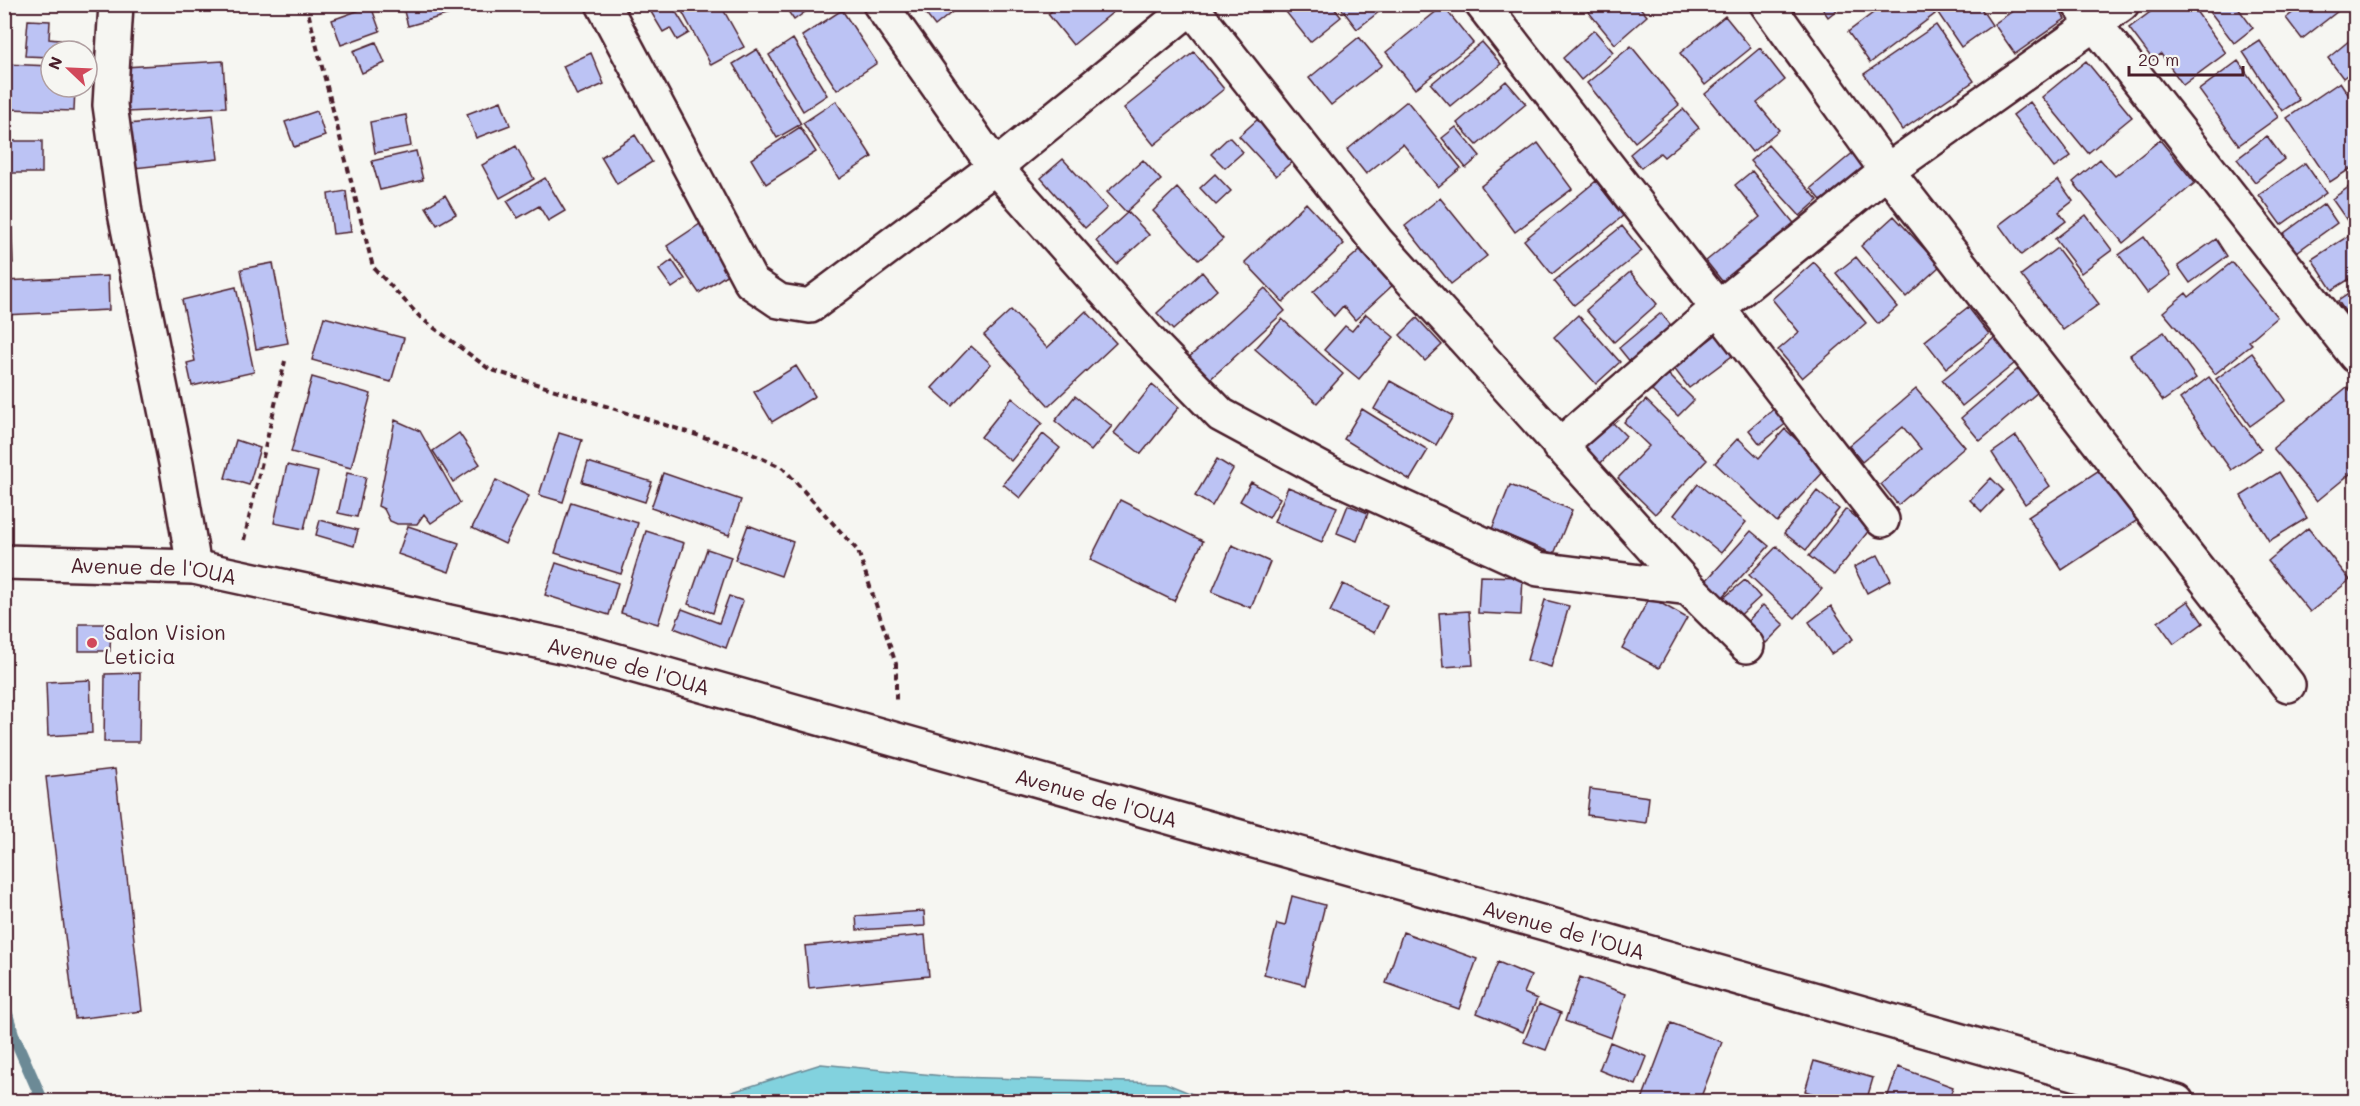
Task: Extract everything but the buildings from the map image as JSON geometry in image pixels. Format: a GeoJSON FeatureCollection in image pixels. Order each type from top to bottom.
{"type":"FeatureCollection","features":[{"type":"Feature","properties":{"kind":"street"},"geometry":{"type":"LineString","coordinates":[[116,4],[110,105],[125,213],[176,463],[194,567]]}},
{"type":"Feature","properties":{"kind":"street"},"geometry":{"type":"LineString","coordinates":[[603,4],[751,282],[779,301],[810,306],[995,168],[1192,6],[1377,242],[1689,588],[1747,646]]}},
{"type":"Feature","properties":{"kind":"street"},"geometry":{"type":"LineString","coordinates":[[880,4],[995,168],[1151,343],[1221,415],[1334,476],[1538,569],[1689,588]]}},
{"type":"Feature","properties":{"kind":"street"},"geometry":{"type":"LineString","coordinates":[[1482,4],[1882,520]]}},
{"type":"Feature","properties":{"kind":"street"},"geometry":{"type":"LineString","coordinates":[[1767,4],[1887,171],[2288,685]]}},
{"type":"Feature","properties":{"kind":"street"},"geometry":{"type":"LineString","coordinates":[[1559,446],[1718,308],[1887,171],[2087,15],[2122,4]]}},
{"type":"Feature","properties":{"kind":"street"},"geometry":{"type":"LineString","coordinates":[[2087,15],[2355,356]]}},
{"type":"Feature","properties":{"kind":"street","name":"Avenue de l'OUA"},"geometry":{"type":"LineString","coordinates":[[4,562],[194,567],[575,649],[2177,1101]]}},
{"type":"Feature","properties":{"kind":"path"},"geometry":{"type":"LineString","coordinates":[[306,4],[373,267],[421,318],[489,369],[741,449],[783,468],[858,551],[896,664],[896,740]]}},
{"type":"Feature","properties":{"kind":"path"},"geometry":{"type":"LineString","coordinates":[[236,576],[285,361]]}},
{"type":"Feature","properties":{"kind":"water"},"geometry":{"type":"Polygon","coordinates":[[[821,1064],[954,1077],[1165,1083],[1209,1101],[704,1101],[821,1064]]]}},
{"type":"Feature","properties":{"kind":"waterway"},"geometry":{"type":"LineString","coordinates":[[4,1004],[13,1034],[43,1102]]}},
{"type":"Feature","properties":{"kind":"place","name":"Salon Vision Leticia"},"geometry":{"type":"Point","coordinates":[92,643]}}]}
